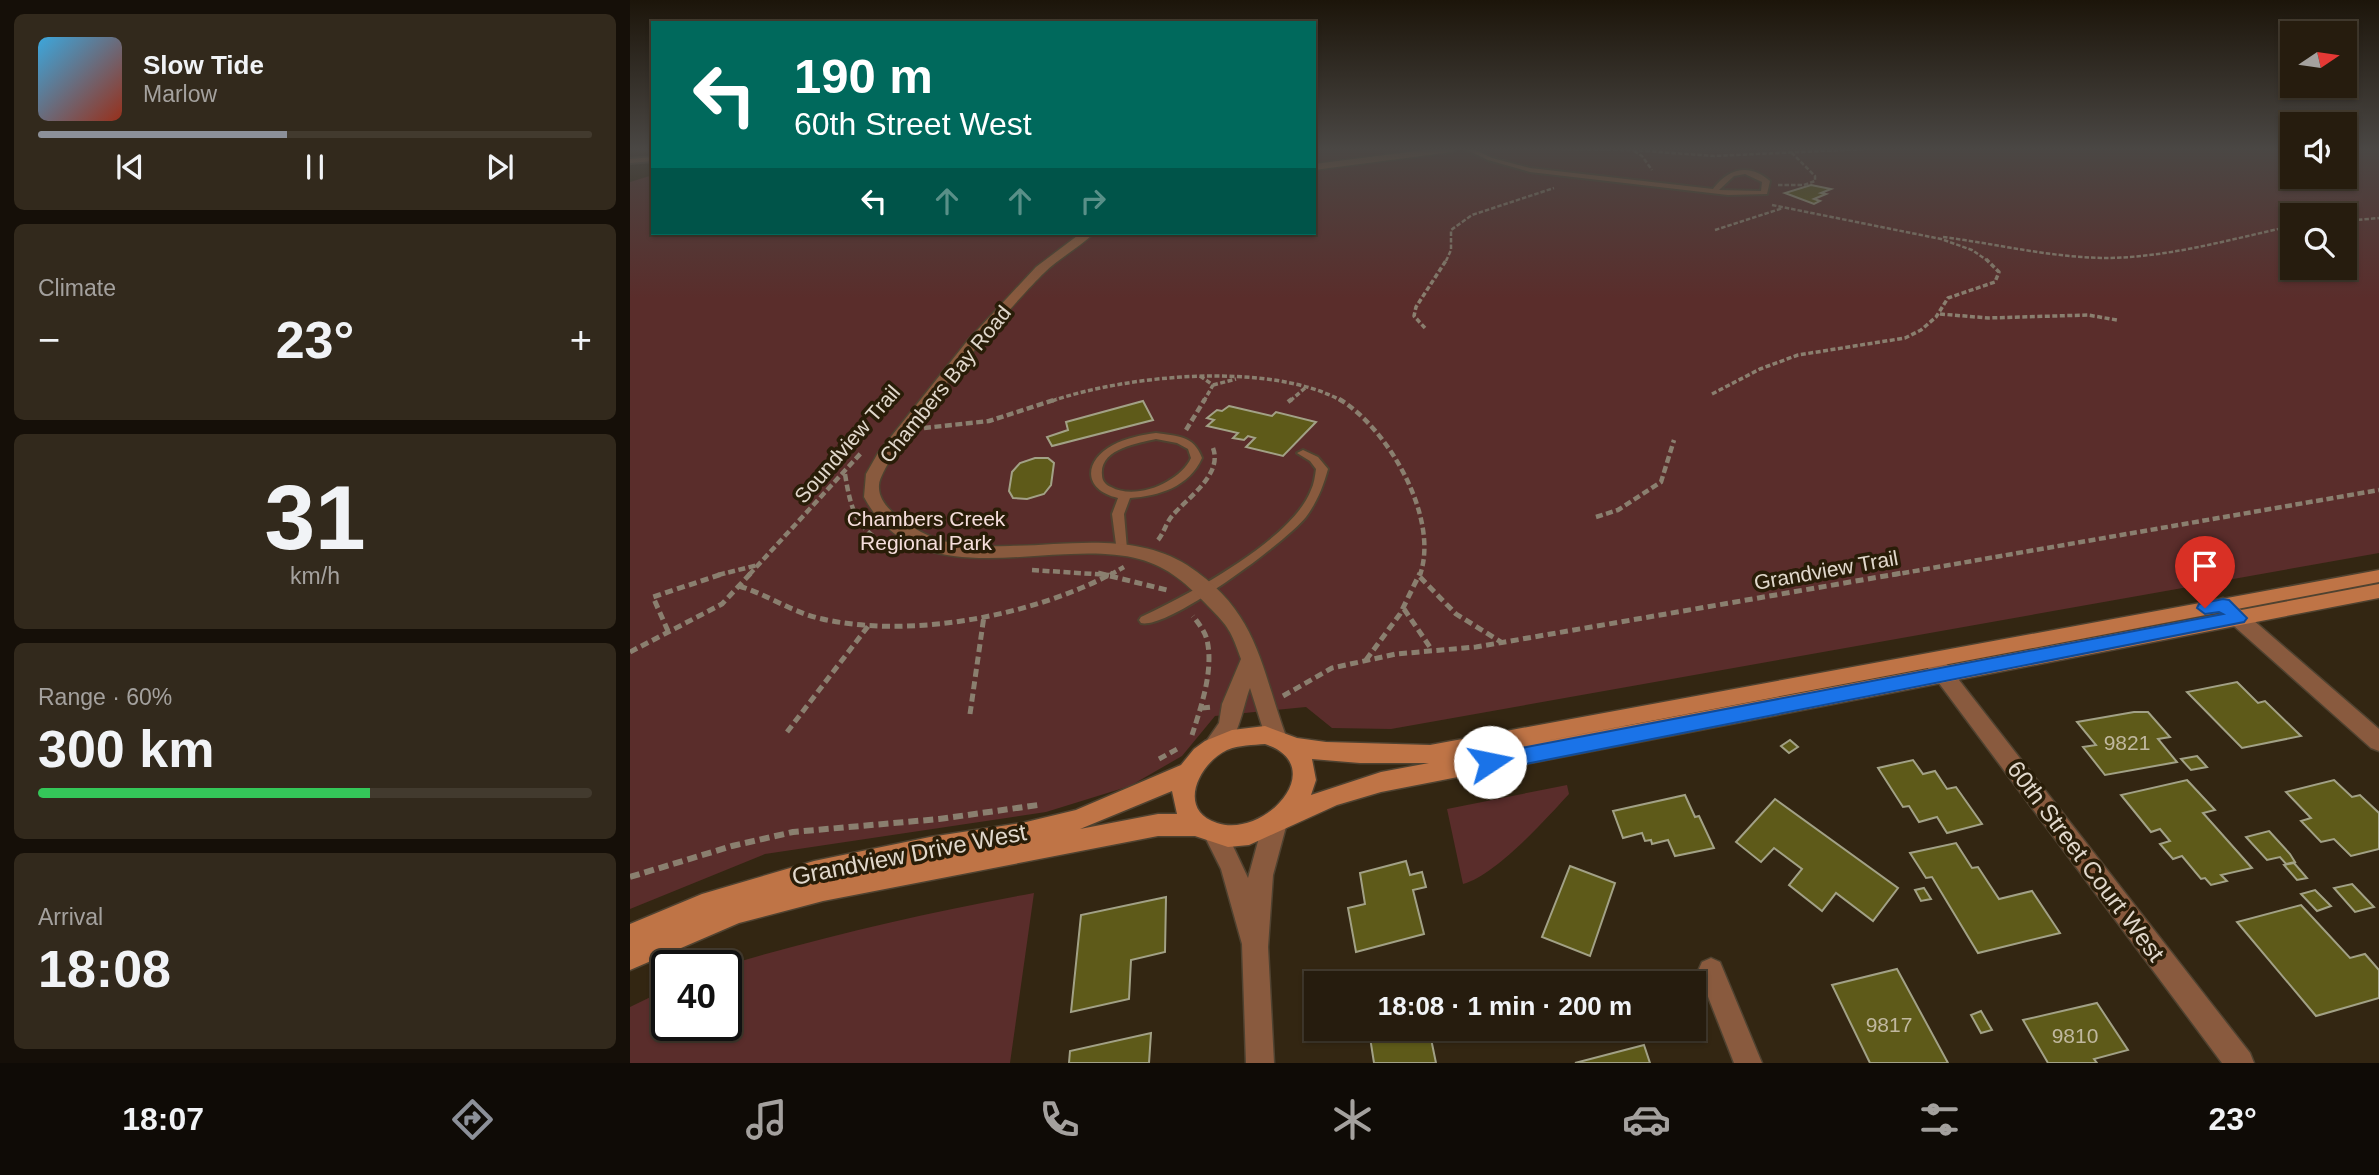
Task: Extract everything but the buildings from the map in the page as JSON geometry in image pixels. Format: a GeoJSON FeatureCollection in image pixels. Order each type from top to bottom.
{"type":"FeatureCollection","features":[{"type":"Feature","properties":{"kind":"street","name":"Chambers Bay Road"},"geometry":{"type":"LineString","coordinates":[[1085,235],[1059,251],[978,338],[888,449],[872,483],[871,494],[892,523],[905,532],[939,547],[1010,553],[1121,549],[1167,562],[1208,590],[1233,617],[1284,743]]}},
{"type":"Feature","properties":{"kind":"street"},"geometry":{"type":"LineString","coordinates":[[1206,830],[1249,835],[1333,796],[1381,782],[1937,667],[2230,611],[2379,576]]}},
{"type":"Feature","properties":{"kind":"street"},"geometry":{"type":"LineString","coordinates":[[2230,611],[2379,591]]}},
{"type":"Feature","properties":{"kind":"street"},"geometry":{"type":"LineString","coordinates":[[2230,611],[2379,742]]}},
{"type":"Feature","properties":{"kind":"street"},"geometry":{"type":"LineString","coordinates":[[1250,661],[1233,704],[1229,726],[1214,746],[1198,760],[1183,786],[1184,806],[1206,830],[1233,867],[1255,947]]}},
{"type":"Feature","properties":{"kind":"street"},"geometry":{"type":"LineString","coordinates":[[1214,746],[1239,736],[1265,735],[1284,743],[1366,754],[1430,754],[1937,667]]}},
{"type":"Feature","properties":{"kind":"street","name":"60th Street Court West"},"geometry":{"type":"LineString","coordinates":[[1937,667],[2240,1063]]}},
{"type":"Feature","properties":{"kind":"street"},"geometry":{"type":"LineString","coordinates":[[1260,1063],[1255,947],[1261,876],[1280,819],[1299,797],[1304,779],[1300,758],[1284,743]]}},
{"type":"Feature","properties":{"kind":"street","name":"Grandview Drive West"},"geometry":{"type":"LineString","coordinates":[[630,937],[660,922],[738,892],[830,866],[1074,821],[1189,772]]}},
{"type":"Feature","properties":{"kind":"street","name":"Grandview Drive West"},"geometry":{"type":"LineString","coordinates":[[630,957],[737,911],[823,889],[1158,825],[1206,830]]}},
{"type":"Feature","properties":{"kind":"street"},"geometry":{"type":"LineString","coordinates":[[1711,971],[1748,1063]]}},
{"type":"Feature","properties":{"kind":"lane"},"geometry":{"type":"LineString","coordinates":[[1156,436],[1184,441],[1192,447],[1196,456],[1195,466],[1188,475],[1160,491],[1125,495],[1101,486],[1095,478],[1101,459],[1111,450],[1125,443],[1156,436]]}},
{"type":"Feature","properties":{"kind":"lane"},"geometry":{"type":"LineString","coordinates":[[1146,620],[1208,590],[1272,542],[1311,505],[1322,482],[1322,469],[1303,453]]}},
{"type":"Feature","properties":{"kind":"lane"},"geometry":{"type":"LineString","coordinates":[[1121,549],[1118,514],[1125,495]]}},
{"type":"Feature","properties":{"kind":"path"},"geometry":{"type":"LineString","coordinates":[[1425,328],[1414,316],[1415,309],[1450,255],[1451,230],[1472,215],[1518,199]]}},
{"type":"Feature","properties":{"kind":"path"},"geometry":{"type":"LineString","coordinates":[[1762,203],[1872,227],[2071,254],[2126,258],[2162,254],[2280,229]]}},
{"type":"Feature","properties":{"kind":"path"},"geometry":{"type":"LineString","coordinates":[[1715,230],[1729,223],[1768,216],[1785,207]]}},
{"type":"Feature","properties":{"kind":"path"},"geometry":{"type":"LineString","coordinates":[[2357,220],[2379,218]]}},
{"type":"Feature","properties":{"kind":"path"},"geometry":{"type":"LineString","coordinates":[[1712,394],[1755,371],[1793,356],[1813,351],[1893,342],[1920,332],[1940,314],[1948,298],[1996,282],[1999,272],[1990,262],[1939,237]]}},
{"type":"Feature","properties":{"kind":"path"},"geometry":{"type":"LineString","coordinates":[[1940,314],[1988,318],[2088,315],[2117,320]]}},
{"type":"Feature","properties":{"kind":"path"},"geometry":{"type":"LineString","coordinates":[[1200,375],[1213,385]]}},
{"type":"Feature","properties":{"kind":"path"},"geometry":{"type":"LineString","coordinates":[[917,429],[996,420],[1051,400],[1120,384],[1200,375],[1240,377],[1306,387],[1348,404],[1363,418],[1414,493],[1424,516],[1427,537],[1419,576],[1404,609],[1366,660]]}},
{"type":"Feature","properties":{"kind":"path"},"geometry":{"type":"LineString","coordinates":[[1185,430],[1213,385],[1240,377]]}},
{"type":"Feature","properties":{"kind":"path"},"geometry":{"type":"LineString","coordinates":[[1288,402],[1306,387]]}},
{"type":"Feature","properties":{"kind":"path"},"geometry":{"type":"LineString","coordinates":[[1596,517],[1618,510],[1661,482],[1674,440]]}},
{"type":"Feature","properties":{"kind":"path","name":"Soundview Trail"},"geometry":{"type":"LineString","coordinates":[[630,652],[722,604],[867,447]]}},
{"type":"Feature","properties":{"kind":"path","name":"Grandview Trail"},"geometry":{"type":"LineString","coordinates":[[1286,696],[1332,668],[1366,660],[1502,642],[2379,491]]}},
{"type":"Feature","properties":{"kind":"path"},"geometry":{"type":"LineString","coordinates":[[668,631],[653,597],[708,577],[759,565]]}},
{"type":"Feature","properties":{"kind":"path"},"geometry":{"type":"LineString","coordinates":[[1419,576],[1444,606],[1464,621],[1502,642]]}},
{"type":"Feature","properties":{"kind":"path"},"geometry":{"type":"LineString","coordinates":[[1152,763],[1192,737],[1202,708],[1206,638],[1182,603]]}},
{"type":"Feature","properties":{"kind":"path"},"geometry":{"type":"LineString","coordinates":[[1404,609],[1433,651]]}},
{"type":"Feature","properties":{"kind":"path"},"geometry":{"type":"LineString","coordinates":[[970,714],[984,616]]}},
{"type":"Feature","properties":{"kind":"path"},"geometry":{"type":"LineString","coordinates":[[787,732],[869,625]]}},
{"type":"Feature","properties":{"kind":"path"},"geometry":{"type":"LineString","coordinates":[[630,877],[732,846],[793,832],[939,819],[1052,803]]}},
{"type":"Feature","properties":{"kind":"green space","name":"Chambers Creek Regional Park"},"geometry":{"type":"Polygon","coordinates":[[[630,199],[651,199],[651,235],[1316,235],[1316,199],[2379,199],[2379,553],[1391,729],[1332,728],[1306,707],[1215,716],[1182,756],[1130,786],[1046,812],[765,854],[630,909],[630,199]]]}},
{"type":"Feature","properties":{"kind":"green space"},"geometry":{"type":"Polygon","coordinates":[[[1567,785],[1569,794],[1505,859],[1476,879],[1463,884],[1447,809],[1567,785]]]}},
{"type":"Feature","properties":{"kind":"green space"},"geometry":{"type":"Polygon","coordinates":[[[1034,893],[1010,1063],[630,1063],[630,1007],[651,997],[651,1041],[742,1041],[742,961],[878,925],[1034,893]]]}},
{"type":"Feature","properties":{"kind":"route"},"geometry":{"type":"LineString","coordinates":[[1490,762],[2238,618],[2223,605],[2205,608]]}}]}
